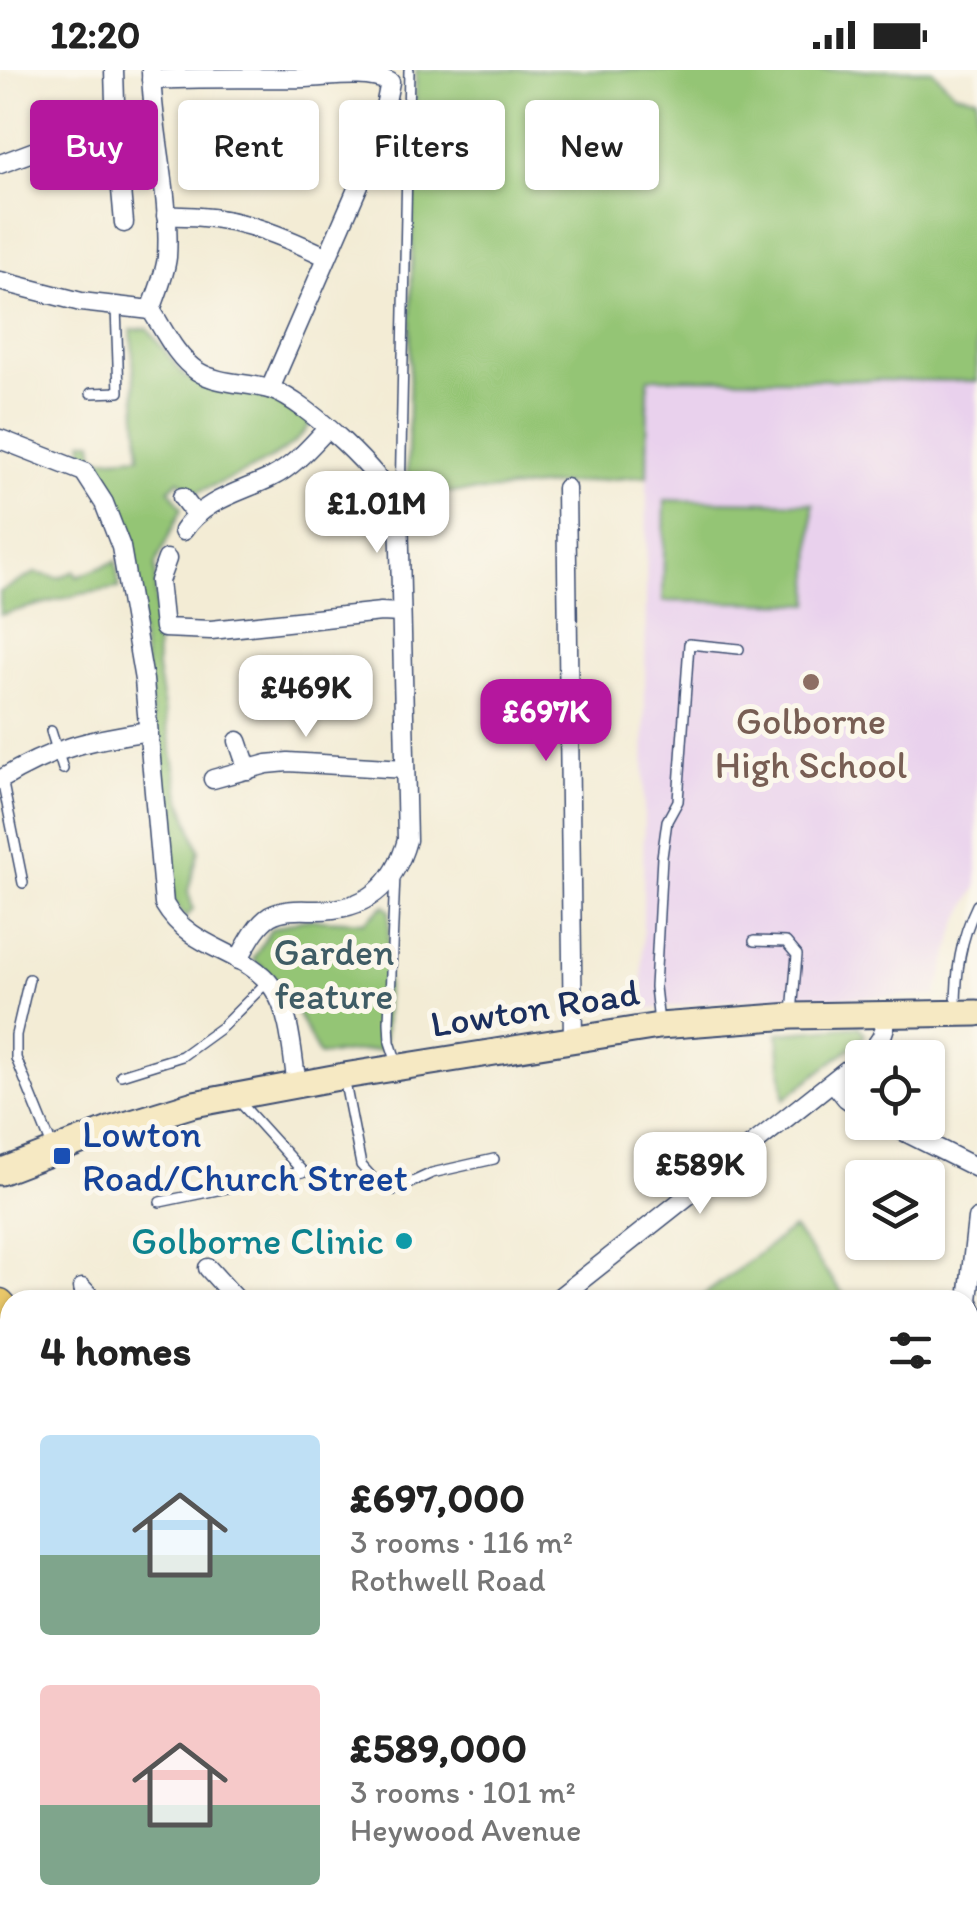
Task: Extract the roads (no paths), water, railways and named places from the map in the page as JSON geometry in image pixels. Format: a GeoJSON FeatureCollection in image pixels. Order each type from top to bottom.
{"type":"FeatureCollection","features":[{"type":"Feature","properties":{"kind":"main road","name":"Lowton Road"},"geometry":{"type":"LineString","coordinates":[[0,1172],[194,1104],[344,1076],[659,1026],[792,1016],[966,1012]]}},
{"type":"Feature","properties":{"kind":"street"},"geometry":{"type":"LineString","coordinates":[[114,70],[115,100]]}},
{"type":"Feature","properties":{"kind":"street"},"geometry":{"type":"LineString","coordinates":[[151,310],[165,268],[166,216],[151,75],[294,78],[335,72],[386,79],[390,84],[378,142],[270,389]]}},
{"type":"Feature","properties":{"kind":"street"},"geometry":{"type":"LineString","coordinates":[[0,164],[30,153]]}},
{"type":"Feature","properties":{"kind":"street"},"geometry":{"type":"LineString","coordinates":[[121,190],[124,224]]}},
{"type":"Feature","properties":{"kind":"street"},"geometry":{"type":"LineString","coordinates":[[166,216],[214,217],[253,224],[327,257]]}},
{"type":"Feature","properties":{"kind":"street"},"geometry":{"type":"LineString","coordinates":[[0,282],[63,298],[151,310]]}},
{"type":"Feature","properties":{"kind":"street"},"geometry":{"type":"LineString","coordinates":[[151,310],[176,350],[200,372],[289,397],[378,476],[399,509],[407,840],[395,872],[381,890],[360,904],[334,910],[290,910],[269,917],[259,925],[238,960]]}},
{"type":"Feature","properties":{"kind":"street"},"geometry":{"type":"LineString","coordinates":[[183,531],[195,514],[217,500],[294,462],[327,430]]}},
{"type":"Feature","properties":{"kind":"street"},"geometry":{"type":"LineString","coordinates":[[0,439],[84,472],[104,502],[125,565],[144,680],[164,904],[184,930],[268,981],[281,1002],[297,1085]]}},
{"type":"Feature","properties":{"kind":"street"},"geometry":{"type":"LineString","coordinates":[[566,488],[573,1039]]}},
{"type":"Feature","properties":{"kind":"street"},"geometry":{"type":"LineString","coordinates":[[182,497],[195,514]]}},
{"type":"Feature","properties":{"kind":"street"},"geometry":{"type":"LineString","coordinates":[[167,559],[160,581],[164,628],[211,630],[401,613]]}},
{"type":"Feature","properties":{"kind":"street"},"geometry":{"type":"LineString","coordinates":[[0,777],[84,740],[148,730]]}},
{"type":"Feature","properties":{"kind":"street"},"geometry":{"type":"LineString","coordinates":[[238,741],[248,770]]}},
{"type":"Feature","properties":{"kind":"street"},"geometry":{"type":"LineString","coordinates":[[213,779],[288,762],[405,769]]}},
{"type":"Feature","properties":{"kind":"street"},"geometry":{"type":"LineString","coordinates":[[881,1040],[888,1014]]}},
{"type":"Feature","properties":{"kind":"street"},"geometry":{"type":"LineString","coordinates":[[569,1290],[845,1072]]}},
{"type":"Feature","properties":{"kind":"street"},"geometry":{"type":"LineString","coordinates":[[833,1082],[845,1097]]}},
{"type":"Feature","properties":{"kind":"street"},"geometry":{"type":"LineString","coordinates":[[922,1140],[977,1168]]}},
{"type":"Feature","properties":{"kind":"street"},"geometry":{"type":"LineString","coordinates":[[969,1290],[977,1219]]}},
{"type":"Feature","properties":{"kind":"street"},"geometry":{"type":"LineString","coordinates":[[208,1268],[228,1290]]}},
{"type":"Feature","properties":{"kind":"lane"},"geometry":{"type":"LineString","coordinates":[[399,509],[409,70]]}},
{"type":"Feature","properties":{"kind":"lane"},"geometry":{"type":"LineString","coordinates":[[91,392],[119,392],[116,307]]}},
{"type":"Feature","properties":{"kind":"lane"},"geometry":{"type":"LineString","coordinates":[[659,1026],[655,987],[662,858],[667,821],[678,801],[689,644],[739,649]]}},
{"type":"Feature","properties":{"kind":"lane"},"geometry":{"type":"LineString","coordinates":[[52,731],[62,770]]}},
{"type":"Feature","properties":{"kind":"lane"},"geometry":{"type":"LineString","coordinates":[[0,777],[24,883]]}},
{"type":"Feature","properties":{"kind":"lane"},"geometry":{"type":"LineString","coordinates":[[395,872],[389,1022],[390,1042],[399,1068]]}},
{"type":"Feature","properties":{"kind":"lane"},"geometry":{"type":"LineString","coordinates":[[966,1012],[956,969],[965,930],[977,905]]}},
{"type":"Feature","properties":{"kind":"lane"},"geometry":{"type":"LineString","coordinates":[[754,941],[786,942],[797,955],[792,1016]]}},
{"type":"Feature","properties":{"kind":"lane"},"geometry":{"type":"LineString","coordinates":[[29,979],[16,1035],[16,1058],[54,1152]]}},
{"type":"Feature","properties":{"kind":"lane"},"geometry":{"type":"LineString","coordinates":[[121,1075],[182,1056],[224,1032],[268,981]]}},
{"type":"Feature","properties":{"kind":"lane"},"geometry":{"type":"LineString","coordinates":[[344,1076],[360,1166],[378,1184],[395,1190],[432,1173],[494,1159]]}},
{"type":"Feature","properties":{"kind":"lane"},"geometry":{"type":"LineString","coordinates":[[160,1202],[303,1172],[235,1097]]}},
{"type":"Feature","properties":{"kind":"place","name":"Golborne High School"},"geometry":{"type":"Point","coordinates":[811,682]}},
{"type":"Feature","properties":{"kind":"place","name":"Lowton Road/Church Street"},"geometry":{"type":"Point","coordinates":[62,1156]}},
{"type":"Feature","properties":{"kind":"place","name":"Golborne Clinic"},"geometry":{"type":"Point","coordinates":[404,1241]}},
{"type":"Feature","properties":{"kind":"park label","name":"Garden feature"},"geometry":{"type":"Point","coordinates":[334,974]}}]}
